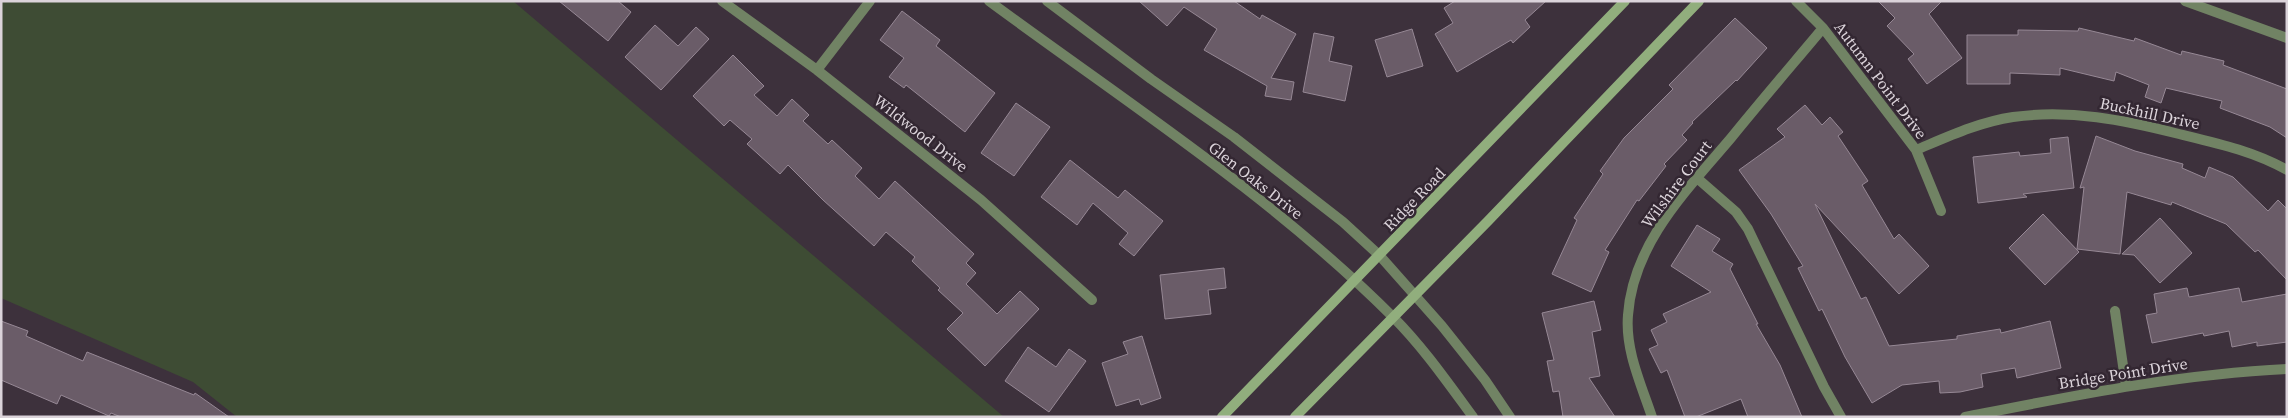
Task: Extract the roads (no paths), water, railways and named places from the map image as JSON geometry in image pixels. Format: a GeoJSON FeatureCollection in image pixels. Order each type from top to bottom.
{"type":"FeatureCollection","features":[{"type":"Feature","properties":{"kind":"main road","name":"Ridge Road"},"geometry":{"type":"LineString","coordinates":[[1222,417],[1625,1]]}},
{"type":"Feature","properties":{"kind":"main road"},"geometry":{"type":"LineString","coordinates":[[1296,417],[1699,1]]}},
{"type":"Feature","properties":{"kind":"street","name":"Wildwood Drive"},"geometry":{"type":"LineString","coordinates":[[722,1],[817,70],[981,200],[1092,300]]}},
{"type":"Feature","properties":{"kind":"street"},"geometry":{"type":"LineString","coordinates":[[817,70],[870,1]]}},
{"type":"Feature","properties":{"kind":"street","name":"Glen Oaks Drive"},"geometry":{"type":"LineString","coordinates":[[989,1],[1260,199],[1354,280],[1393,317],[1439,372],[1473,417]]}},
{"type":"Feature","properties":{"kind":"street","name":"Glen Oaks Drive"},"geometry":{"type":"LineString","coordinates":[[1047,1],[1151,79],[1234,137],[1343,222],[1380,256],[1448,334],[1510,417]]}},
{"type":"Feature","properties":{"kind":"street","name":"Autumn Point Drive"},"geometry":{"type":"LineString","coordinates":[[1796,1],[1823,28],[1916,150],[1941,211]]}},
{"type":"Feature","properties":{"kind":"street"},"geometry":{"type":"LineString","coordinates":[[2184,1],[2201,3],[2287,38]]}},
{"type":"Feature","properties":{"kind":"street","name":"Wilshire Court"},"geometry":{"type":"LineString","coordinates":[[1652,417],[1631,352],[1628,324],[1630,297],[1637,269],[1644,252],[1669,212],[1823,28]]}},
{"type":"Feature","properties":{"kind":"street","name":"Buckhill Drive"},"geometry":{"type":"LineString","coordinates":[[1916,150],[1966,130],[2012,118],[2031,115],[2090,115],[2124,120],[2244,150],[2287,170]]}},
{"type":"Feature","properties":{"kind":"street"},"geometry":{"type":"LineString","coordinates":[[1697,178],[1736,212],[1748,229],[1824,387],[1841,417]]}},
{"type":"Feature","properties":{"kind":"street"},"geometry":{"type":"LineString","coordinates":[[2115,311],[2126,386]]}},
{"type":"Feature","properties":{"kind":"street","name":"Bridge Point Drive"},"geometry":{"type":"LineString","coordinates":[[1965,417],[2126,386],[2231,372],[2287,369]]}}]}
